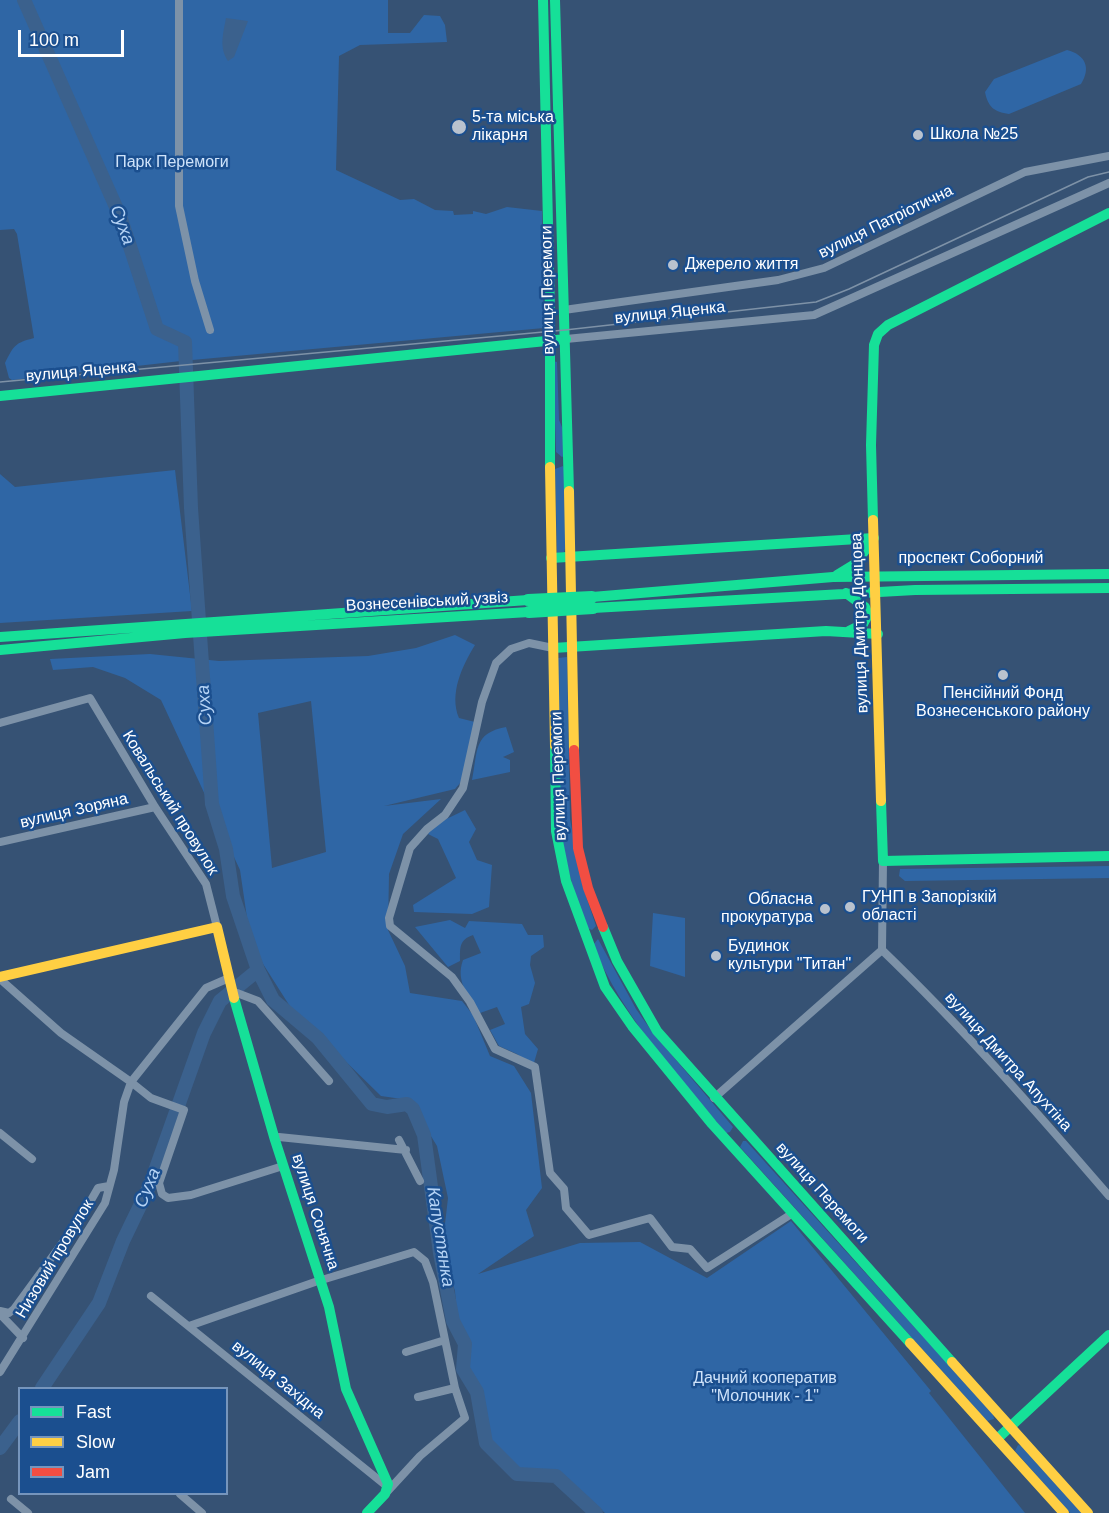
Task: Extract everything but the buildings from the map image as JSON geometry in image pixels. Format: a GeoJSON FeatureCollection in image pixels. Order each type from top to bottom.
{"type":"FeatureCollection","features":[{"type":"Feature","properties":{"kind":"main road","name":"вулиця Перемоги"},"geometry":{"type":"LineString","coordinates":[[543,0],[556,831],[566,881],[605,987],[671,1076],[1064,1513]]}},
{"type":"Feature","properties":{"kind":"main road","name":"вулиця Перемоги"},"geometry":{"type":"LineString","coordinates":[[555,0],[566,339],[575,800],[578,848],[588,888],[627,980],[657,1031],[714,1098],[1088,1513]]}},
{"type":"Feature","properties":{"kind":"main road"},"geometry":{"type":"LineString","coordinates":[[547,199],[562,199]]}},
{"type":"Feature","properties":{"kind":"main road","name":"вулиця Дмитра Донцова"},"geometry":{"type":"LineString","coordinates":[[883,861],[878,634],[874,576],[872,445],[874,345],[878,334],[888,325],[1109,213]]}},
{"type":"Feature","properties":{"kind":"main road","name":"вулиця Яценка"},"geometry":{"type":"LineString","coordinates":[[0,396],[566,339]]}},
{"type":"Feature","properties":{"kind":"main road"},"geometry":{"type":"LineString","coordinates":[[552,462],[569,460]]}},
{"type":"Feature","properties":{"kind":"main road"},"geometry":{"type":"LineString","coordinates":[[550,558],[874,538]]}},
{"type":"Feature","properties":{"kind":"main road"},"geometry":{"type":"LineString","coordinates":[[833,577],[855,564],[874,538]]}},
{"type":"Feature","properties":{"kind":"main road","name":"проспект Соборний"},"geometry":{"type":"LineString","coordinates":[[833,577],[1109,574]]}},
{"type":"Feature","properties":{"kind":"main road","name":"Вознесенівський узвіз"},"geometry":{"type":"LineString","coordinates":[[593,603],[833,577]]}},
{"type":"Feature","properties":{"kind":"main road","name":"проспект Соборний"},"geometry":{"type":"LineString","coordinates":[[846,593],[1109,588]]}},
{"type":"Feature","properties":{"kind":"main road"},"geometry":{"type":"LineString","coordinates":[[846,593],[865,607],[878,634]]}},
{"type":"Feature","properties":{"kind":"main road","name":"Вознесенівський узвіз"},"geometry":{"type":"LineString","coordinates":[[4,640],[528,606],[846,593]]}},
{"type":"Feature","properties":{"kind":"main road"},"geometry":{"type":"LineString","coordinates":[[849,631],[859,627],[868,615]]}},
{"type":"Feature","properties":{"kind":"main road"},"geometry":{"type":"LineString","coordinates":[[554,648],[849,631],[878,634]]}},
{"type":"Feature","properties":{"kind":"main road"},"geometry":{"type":"LineString","coordinates":[[883,861],[1109,856]]}},
{"type":"Feature","properties":{"kind":"main road"},"geometry":{"type":"LineString","coordinates":[[0,978],[217,927]]}},
{"type":"Feature","properties":{"kind":"main road","name":"вулиця Сонячна"},"geometry":{"type":"LineString","coordinates":[[217,927],[275,1140],[336,1333],[346,1389],[384,1493]]}},
{"type":"Feature","properties":{"kind":"main road"},"geometry":{"type":"LineString","coordinates":[[586,938],[605,931]]}},
{"type":"Feature","properties":{"kind":"main road"},"geometry":{"type":"LineString","coordinates":[[730,1144],[744,1131]]}},
{"type":"Feature","properties":{"kind":"main road"},"geometry":{"type":"LineString","coordinates":[[997,1439],[1109,1335]]}},
{"type":"Feature","properties":{"kind":"main road"},"geometry":{"type":"LineString","coordinates":[[367,1513],[384,1493]]}},
{"type":"Feature","properties":{"kind":"street"},"geometry":{"type":"LineString","coordinates":[[179,0],[178,206],[195,281],[210,330]]}},
{"type":"Feature","properties":{"kind":"street","name":"вулиця Патріотична"},"geometry":{"type":"LineString","coordinates":[[564,310],[778,280],[824,268],[1025,172],[1109,156]]}},
{"type":"Feature","properties":{"kind":"street","name":"вулиця Яценка"},"geometry":{"type":"LineString","coordinates":[[566,339],[814,315],[1109,183]]}},
{"type":"Feature","properties":{"kind":"street"},"geometry":{"type":"LineString","coordinates":[[554,648],[529,643],[511,649],[496,663],[482,702],[463,788],[444,815],[410,848],[389,918],[390,926],[452,977],[471,1002],[495,1049],[535,1067],[550,1173],[564,1189],[566,1208],[590,1235],[650,1218],[672,1247],[690,1249],[707,1268],[793,1213]]}},
{"type":"Feature","properties":{"kind":"street","name":"Ковальський провулок"},"geometry":{"type":"LineString","coordinates":[[0,723],[90,698],[154,807],[206,884],[217,927]]}},
{"type":"Feature","properties":{"kind":"street","name":"вулиця Зоряна"},"geometry":{"type":"LineString","coordinates":[[0,842],[154,807]]}},
{"type":"Feature","properties":{"kind":"street","name":"вулиця Дмитра Донцова"},"geometry":{"type":"LineString","coordinates":[[882,950],[883,861]]}},
{"type":"Feature","properties":{"kind":"street"},"geometry":{"type":"LineString","coordinates":[[714,1098],[882,950]]}},
{"type":"Feature","properties":{"kind":"street","name":"вулиця Дмитра Апухтіна"},"geometry":{"type":"LineString","coordinates":[[882,950],[941,1007],[1015,1086],[1109,1197]]}},
{"type":"Feature","properties":{"kind":"street"},"geometry":{"type":"LineString","coordinates":[[0,978],[61,1034],[132,1082],[151,1098],[184,1110],[159,1183],[162,1194],[168,1198],[191,1195],[283,1166]]}},
{"type":"Feature","properties":{"kind":"street"},"geometry":{"type":"LineString","coordinates":[[231,985],[237,993],[258,1001],[329,1081]]}},
{"type":"Feature","properties":{"kind":"street","name":"Низовий провулок"},"geometry":{"type":"LineString","coordinates":[[0,1372],[105,1203],[124,1102],[132,1082],[206,987],[231,985]]}},
{"type":"Feature","properties":{"kind":"street"},"geometry":{"type":"LineString","coordinates":[[0,1133],[32,1159]]}},
{"type":"Feature","properties":{"kind":"street"},"geometry":{"type":"LineString","coordinates":[[275,1140],[279,1137],[406,1150]]}},
{"type":"Feature","properties":{"kind":"street"},"geometry":{"type":"LineString","coordinates":[[399,1140],[420,1181]]}},
{"type":"Feature","properties":{"kind":"street"},"geometry":{"type":"LineString","coordinates":[[0,1313],[9,1313],[14,1309],[82,1216],[98,1188],[109,1186]]}},
{"type":"Feature","properties":{"kind":"street"},"geometry":{"type":"LineString","coordinates":[[189,1326],[320,1281],[414,1252],[424,1261],[433,1282],[455,1388],[465,1418],[420,1456],[384,1493]]}},
{"type":"Feature","properties":{"kind":"street","name":"вулиця Західна"},"geometry":{"type":"LineString","coordinates":[[151,1296],[384,1484],[384,1493]]}},
{"type":"Feature","properties":{"kind":"street"},"geometry":{"type":"LineString","coordinates":[[0,1313],[23,1338]]}},
{"type":"Feature","properties":{"kind":"street"},"geometry":{"type":"LineString","coordinates":[[406,1352],[446,1340]]}},
{"type":"Feature","properties":{"kind":"street"},"geometry":{"type":"LineString","coordinates":[[418,1397],[455,1388]]}},
{"type":"Feature","properties":{"kind":"street"},"geometry":{"type":"LineString","coordinates":[[181,1495],[202,1513]]}},
{"type":"Feature","properties":{"kind":"street"},"geometry":{"type":"LineString","coordinates":[[11,1499],[28,1513]]}},
{"type":"Feature","properties":{"kind":"green space","name":"Парк Перемоги"},"geometry":{"type":"Polygon","coordinates":[[[0,0],[388,0],[388,33],[410,33],[424,15],[440,16],[445,25],[447,42],[360,45],[339,56],[336,170],[400,200],[414,199],[435,210],[453,211],[454,215],[473,214],[473,211],[486,214],[507,207],[542,211],[544,328],[181,361],[12,380],[9,378],[5,363],[8,357],[13,348],[23,341],[34,338],[17,234],[14,229],[0,230],[0,0]]]}},
{"type":"Feature","properties":{"kind":"green space"},"geometry":{"type":"Polygon","coordinates":[[[1067,50],[1079,55],[1085,63],[1086,73],[1081,84],[1009,114],[999,112],[990,105],[985,92],[994,79],[1067,50]]]}},
{"type":"Feature","properties":{"kind":"green space"},"geometry":{"type":"Polygon","coordinates":[[[553,361],[557,362],[559,420],[565,434],[564,456],[562,457],[556,452],[553,361]]]}},
{"type":"Feature","properties":{"kind":"green space"},"geometry":{"type":"Polygon","coordinates":[[[563,466],[565,470],[565,549],[564,552],[557,553],[555,469],[563,466]]]}},
{"type":"Feature","properties":{"kind":"green space"},"geometry":{"type":"Polygon","coordinates":[[[175,470],[192,611],[0,623],[0,474],[15,487],[175,470]]]}},
{"type":"Feature","properties":{"kind":"green space","name":"Дачний кооператив \"Молочник - 1\""},"geometry":{"type":"Polygon","coordinates":[[[455,635],[475,645],[458,680],[455,699],[459,718],[475,722],[461,782],[455,789],[384,806],[441,799],[403,834],[389,874],[388,930],[405,966],[410,993],[462,1001],[473,1015],[490,1056],[514,1066],[531,1093],[542,1188],[526,1210],[534,1236],[478,1274],[580,1243],[640,1242],[707,1278],[791,1221],[931,1391],[929,1393],[1025,1513],[605,1513],[556,1471],[521,1469],[491,1441],[482,1391],[467,1366],[470,1343],[457,1318],[455,1291],[442,1250],[448,1198],[437,1146],[409,1100],[381,1096],[291,1008],[251,945],[240,870],[161,700],[125,678],[93,667],[53,670],[50,659],[150,654],[219,661],[368,656],[416,648],[455,635]],[[311,701],[258,713],[272,868],[326,852],[311,701]]]}},
{"type":"Feature","properties":{"kind":"green space"},"geometry":{"type":"Polygon","coordinates":[[[567,657],[570,819],[583,887],[596,926],[592,930],[587,928],[574,888],[561,825],[558,778],[558,658],[567,657]]]}},
{"type":"Feature","properties":{"kind":"green space"},"geometry":{"type":"Polygon","coordinates":[[[506,727],[514,752],[503,757],[510,760],[510,772],[472,780],[482,739],[495,730],[506,727]]]}},
{"type":"Feature","properties":{"kind":"green space"},"geometry":{"type":"Polygon","coordinates":[[[465,810],[476,829],[469,842],[477,860],[492,865],[489,907],[472,914],[414,912],[413,905],[456,878],[438,839],[428,834],[434,825],[465,810]]]}},
{"type":"Feature","properties":{"kind":"green space"},"geometry":{"type":"Polygon","coordinates":[[[1109,866],[1109,878],[905,881],[899,876],[900,869],[1109,866]]]}},
{"type":"Feature","properties":{"kind":"green space"},"geometry":{"type":"Polygon","coordinates":[[[653,913],[685,918],[685,977],[650,966],[653,913]]]}},
{"type":"Feature","properties":{"kind":"green space"},"geometry":{"type":"Polygon","coordinates":[[[450,920],[465,928],[469,921],[522,924],[528,935],[543,935],[544,947],[531,956],[530,965],[535,983],[529,1004],[521,1007],[525,1034],[538,1049],[533,1066],[517,1054],[499,1046],[490,1030],[505,1024],[497,1007],[480,1013],[464,988],[461,975],[463,960],[481,953],[473,935],[465,939],[461,945],[460,961],[448,967],[415,927],[450,920]]]}},
{"type":"Feature","properties":{"kind":"green space"},"geometry":{"type":"Polygon","coordinates":[[[598,939],[636,1009],[653,1033],[733,1127],[730,1132],[726,1133],[635,1021],[605,972],[593,945],[598,939]]]}},
{"type":"Feature","properties":{"kind":"green space"},"geometry":{"type":"Polygon","coordinates":[[[743,1141],[746,1141],[993,1414],[994,1419],[987,1421],[740,1147],[743,1141]]]}},
{"type":"Feature","properties":{"kind":"green space"},"geometry":{"type":"Polygon","coordinates":[[[1018,1445],[1022,1446],[1083,1513],[1070,1513],[1015,1451],[1018,1445]]]}},
{"type":"Feature","properties":{"kind":"shaded area"},"geometry":{"type":"Polygon","coordinates":[[[226,18],[248,21],[234,57],[228,61],[223,46],[226,18]]]}},
{"type":"Feature","properties":{"kind":"waterway","name":"Суха"},"geometry":{"type":"LineString","coordinates":[[24,0],[120,216],[157,329],[185,342],[191,508],[212,804],[226,849],[233,896],[258,970],[220,1001],[204,1033],[150,1185],[123,1241],[99,1303],[43,1387]]}},
{"type":"Feature","properties":{"kind":"waterway","name":"Капустянка"},"geometry":{"type":"LineString","coordinates":[[258,970],[273,1000],[318,1038],[372,1104],[387,1107],[407,1104],[413,1109],[424,1135],[440,1253],[453,1321],[465,1344],[463,1369],[477,1392],[486,1443],[517,1474],[556,1476],[596,1513]]}},
{"type":"Feature","properties":{"kind":"waterway","name":"Суха"},"geometry":{"type":"LineString","coordinates":[[0,1448],[18,1424]]}},
{"type":"Feature","properties":{"kind":"tram line"},"geometry":{"type":"LineString","coordinates":[[0,382],[565,330],[816,302],[849,289],[1088,177],[1109,172]]}},
{"type":"Feature","properties":{"kind":"traffic: fast"},"geometry":{"type":"LineString","coordinates":[[543,0],[550,314],[550,467]]}},
{"type":"Feature","properties":{"kind":"traffic: fast"},"geometry":{"type":"LineString","coordinates":[[555,0],[569,491]]}},
{"type":"Feature","properties":{"kind":"traffic: fast"},"geometry":{"type":"LineString","coordinates":[[873,520],[871,445],[874,345],[878,334],[888,325],[1109,213]]}},
{"type":"Feature","properties":{"kind":"traffic: fast"},"geometry":{"type":"LineString","coordinates":[[0,396],[566,339]]}},
{"type":"Feature","properties":{"kind":"traffic: fast"},"geometry":{"type":"LineString","coordinates":[[551,558],[874,538]]}},
{"type":"Feature","properties":{"kind":"traffic: fast"},"geometry":{"type":"LineString","coordinates":[[837,575],[855,564],[874,538]]}},
{"type":"Feature","properties":{"kind":"traffic: fast"},"geometry":{"type":"LineString","coordinates":[[592,597],[833,577],[1109,574]]}},
{"type":"Feature","properties":{"kind":"traffic: fast"},"geometry":{"type":"LineString","coordinates":[[593,608],[915,590],[1109,588]]}},
{"type":"Feature","properties":{"kind":"traffic: fast"},"geometry":{"type":"LineString","coordinates":[[846,593],[865,607],[868,615],[863,624],[849,631]]}},
{"type":"Feature","properties":{"kind":"traffic: fast"},"geometry":{"type":"LineString","coordinates":[[528,600],[592,597]]}},
{"type":"Feature","properties":{"kind":"traffic: fast"},"geometry":{"type":"LineString","coordinates":[[0,637],[528,600]]}},
{"type":"Feature","properties":{"kind":"traffic: fast"},"geometry":{"type":"LineString","coordinates":[[529,612],[593,608]]}},
{"type":"Feature","properties":{"kind":"traffic: fast"},"geometry":{"type":"LineString","coordinates":[[0,650],[185,633],[529,612]]}},
{"type":"Feature","properties":{"kind":"traffic: fast"},"geometry":{"type":"LineString","coordinates":[[553,648],[826,631],[878,634]]}},
{"type":"Feature","properties":{"kind":"traffic: fast"},"geometry":{"type":"LineString","coordinates":[[555,746],[556,831],[566,881],[605,987],[632,1026],[712,1124],[910,1343]]}},
{"type":"Feature","properties":{"kind":"traffic: fast"},"geometry":{"type":"LineString","coordinates":[[881,801],[883,861],[1109,856]]}},
{"type":"Feature","properties":{"kind":"traffic: fast"},"geometry":{"type":"LineString","coordinates":[[603,927],[617,961],[657,1031],[952,1362]]}},
{"type":"Feature","properties":{"kind":"traffic: fast"},"geometry":{"type":"LineString","coordinates":[[234,998],[275,1140],[329,1307],[346,1389],[388,1484],[385,1494],[367,1513]]}},
{"type":"Feature","properties":{"kind":"traffic: fast"},"geometry":{"type":"LineString","coordinates":[[997,1439],[1109,1335]]}},
{"type":"Feature","properties":{"kind":"traffic: slow"},"geometry":{"type":"LineString","coordinates":[[550,467],[555,746]]}},
{"type":"Feature","properties":{"kind":"traffic: slow"},"geometry":{"type":"LineString","coordinates":[[569,491],[574,750]]}},
{"type":"Feature","properties":{"kind":"traffic: slow"},"geometry":{"type":"LineString","coordinates":[[873,520],[881,801]]}},
{"type":"Feature","properties":{"kind":"traffic: slow"},"geometry":{"type":"LineString","coordinates":[[0,977],[217,927],[234,998]]}},
{"type":"Feature","properties":{"kind":"traffic: slow"},"geometry":{"type":"LineString","coordinates":[[910,1343],[1064,1513]]}},
{"type":"Feature","properties":{"kind":"traffic: slow"},"geometry":{"type":"LineString","coordinates":[[952,1362],[1088,1513]]}},
{"type":"Feature","properties":{"kind":"traffic: jam"},"geometry":{"type":"LineString","coordinates":[[574,750],[578,848],[588,888],[603,927]]}},
{"type":"Feature","properties":{"kind":"place","name":"5-та міська лікарня"},"geometry":{"type":"Point","coordinates":[459,127]}},
{"type":"Feature","properties":{"kind":"place","name":"Школа №25"},"geometry":{"type":"Point","coordinates":[918,135]}},
{"type":"Feature","properties":{"kind":"place","name":"Джерело життя"},"geometry":{"type":"Point","coordinates":[673,265]}},
{"type":"Feature","properties":{"kind":"place","name":"Пенсійний Фонд Вознесенського району"},"geometry":{"type":"Point","coordinates":[1003,675]}},
{"type":"Feature","properties":{"kind":"place","name":"ГУНП в Запорізкій області"},"geometry":{"type":"Point","coordinates":[850,907]}},
{"type":"Feature","properties":{"kind":"place","name":"Обласна прокуратура"},"geometry":{"type":"Point","coordinates":[825,909]}},
{"type":"Feature","properties":{"kind":"place","name":"Будинок культури \"Титан\""},"geometry":{"type":"Point","coordinates":[716,956]}}]}
